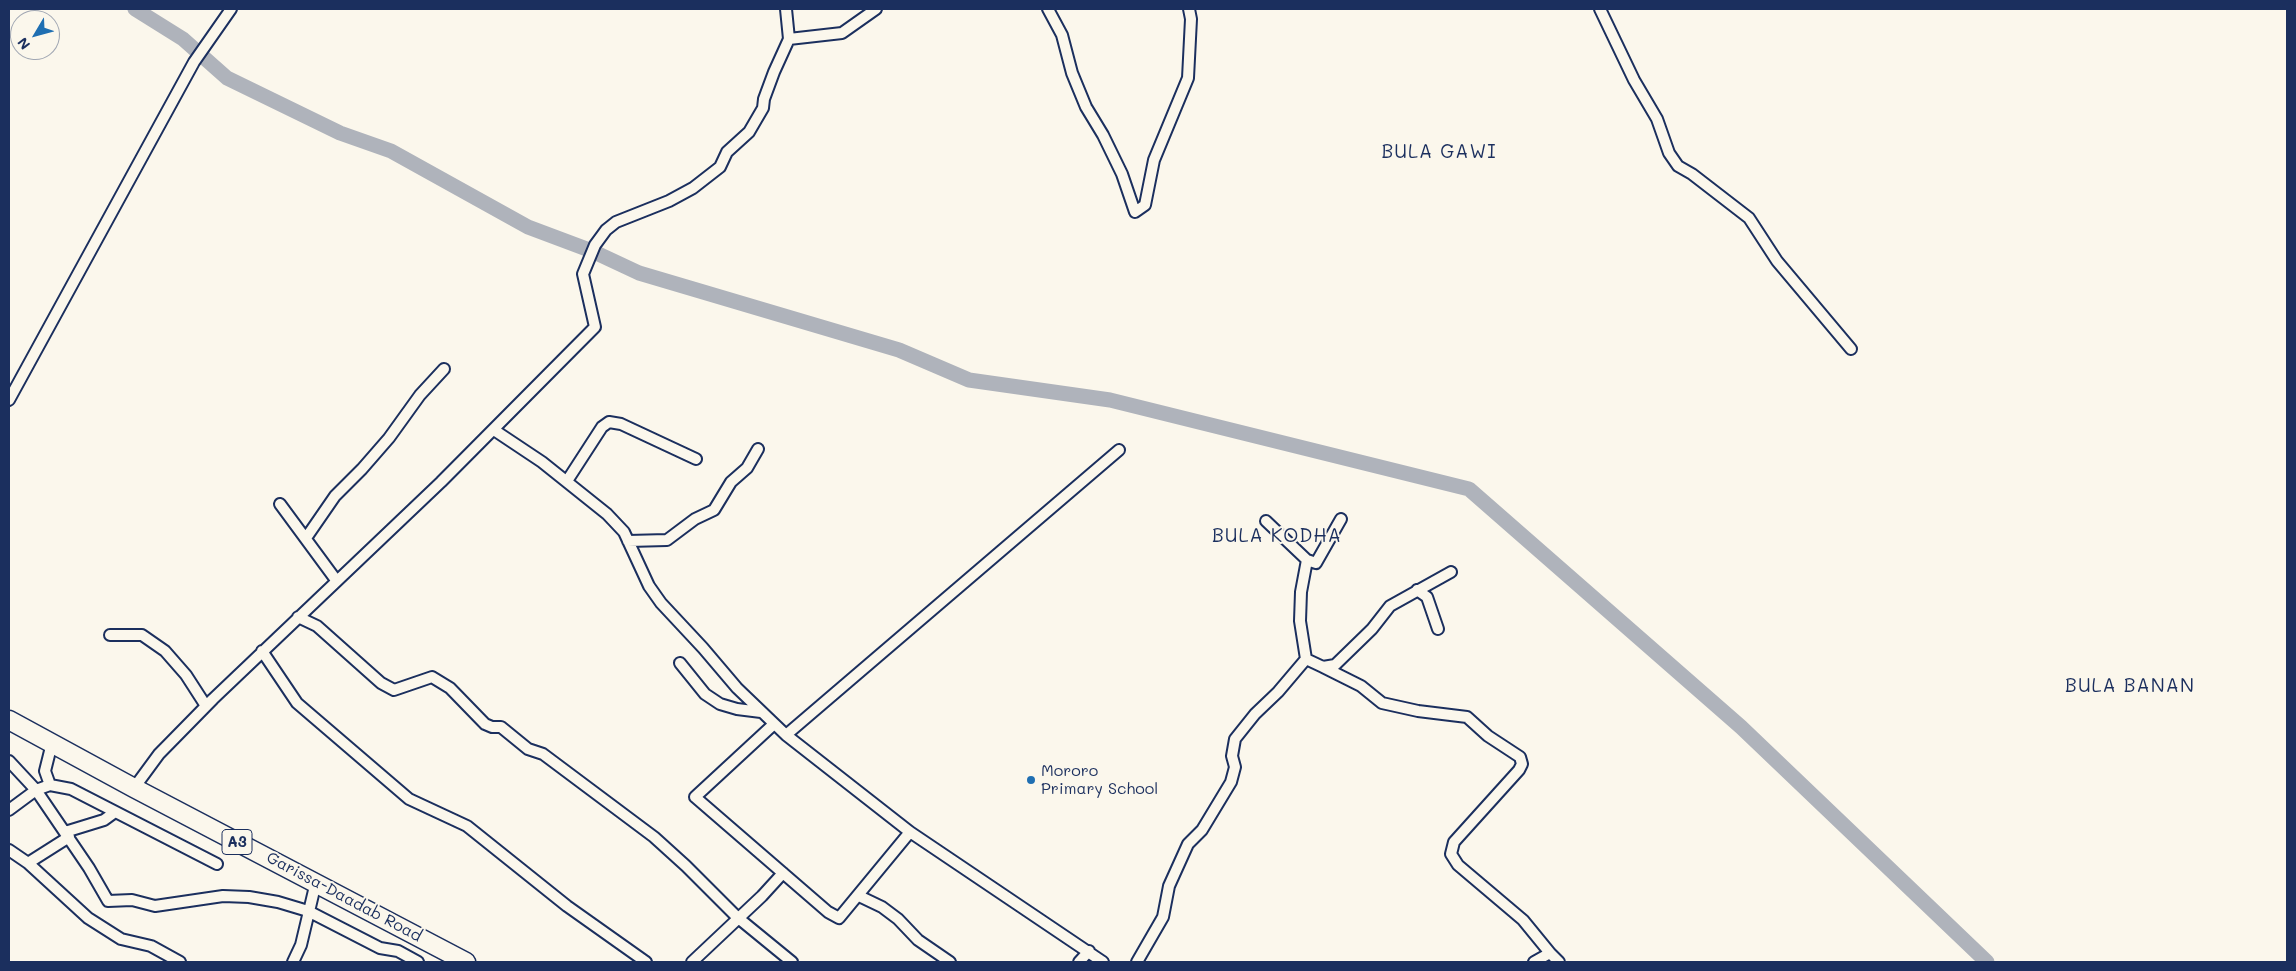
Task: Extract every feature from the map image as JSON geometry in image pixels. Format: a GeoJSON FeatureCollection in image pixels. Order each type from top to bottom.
{"type":"FeatureCollection","features":[{"type":"Feature","properties":{"kind":"highway","name":"Garissa-Daadab Road"},"geometry":{"type":"LineString","coordinates":[[9,720],[134,788],[466,962]]}},
{"type":"Feature","properties":{"kind":"street"},"geometry":{"type":"LineString","coordinates":[[9,400],[194,62],[231,9]]}},
{"type":"Feature","properties":{"kind":"street"},"geometry":{"type":"LineString","coordinates":[[134,788],[159,754],[206,706],[336,580],[386,536],[595,327],[583,274],[595,245],[606,230],[616,222],[693,188],[720,167],[727,152],[749,132],[763,108],[771,81],[789,38],[786,9]]}},
{"type":"Feature","properties":{"kind":"street"},"geometry":{"type":"LineString","coordinates":[[789,38],[842,32],[876,9]]}},
{"type":"Feature","properties":{"kind":"street"},"geometry":{"type":"LineString","coordinates":[[1048,9],[1062,35],[1072,73],[1086,107],[1103,135],[1122,174],[1135,212],[1145,205],[1154,160],[1188,78],[1191,20],[1189,9]]}},
{"type":"Feature","properties":{"kind":"street"},"geometry":{"type":"LineString","coordinates":[[1600,9],[1634,80],[1657,118],[1669,153],[1678,166],[1692,174],[1749,218],[1777,261],[1851,349]]}},
{"type":"Feature","properties":{"kind":"street"},"geometry":{"type":"LineString","coordinates":[[306,538],[335,496],[389,438],[420,394],[444,369]]}},
{"type":"Feature","properties":{"kind":"street"},"geometry":{"type":"LineString","coordinates":[[567,481],[602,426],[609,422],[621,424],[696,458]]}},
{"type":"Feature","properties":{"kind":"street"},"geometry":{"type":"LineString","coordinates":[[494,430],[567,481],[607,514],[624,532],[649,586],[661,603],[761,712],[786,735],[910,832],[1103,962]]}},
{"type":"Feature","properties":{"kind":"street"},"geometry":{"type":"LineString","coordinates":[[628,541],[667,540],[695,519],[714,510],[731,482],[747,468],[758,449]]}},
{"type":"Feature","properties":{"kind":"street"},"geometry":{"type":"LineString","coordinates":[[786,735],[1119,450]]}},
{"type":"Feature","properties":{"kind":"street"},"geometry":{"type":"LineString","coordinates":[[280,504],[336,580]]}},
{"type":"Feature","properties":{"kind":"street"},"geometry":{"type":"LineString","coordinates":[[1266,521],[1307,560],[1316,563],[1341,519]]}},
{"type":"Feature","properties":{"kind":"street"},"geometry":{"type":"LineString","coordinates":[[1306,659],[1300,621],[1301,592],[1307,560]]}},
{"type":"Feature","properties":{"kind":"street"},"geometry":{"type":"LineString","coordinates":[[1323,667],[1335,664],[1344,658],[1372,629],[1390,606],[1450,572]]}},
{"type":"Feature","properties":{"kind":"street"},"geometry":{"type":"LineString","coordinates":[[1418,590],[1427,597],[1438,629]]}},
{"type":"Feature","properties":{"kind":"street"},"geometry":{"type":"LineString","coordinates":[[298,617],[317,626],[381,683],[394,690],[432,677],[450,688],[485,724],[492,728],[501,727],[528,749],[543,754],[654,837],[737,917],[792,962]]}},
{"type":"Feature","properties":{"kind":"street"},"geometry":{"type":"LineString","coordinates":[[110,635],[142,635],[165,651],[186,675],[206,706]]}},
{"type":"Feature","properties":{"kind":"street"},"geometry":{"type":"LineString","coordinates":[[262,651],[297,703],[409,798],[466,826],[567,906],[646,962]]}},
{"type":"Feature","properties":{"kind":"street"},"geometry":{"type":"LineString","coordinates":[[1306,659],[1361,686],[1382,703],[1418,711],[1467,717],[1488,736],[1520,757],[1522,764],[1519,770],[1454,842],[1451,854],[1458,865],[1518,915],[1559,962]]}},
{"type":"Feature","properties":{"kind":"street"},"geometry":{"type":"LineString","coordinates":[[1137,962],[1163,917],[1169,886],[1188,844],[1202,830],[1231,782],[1235,767],[1232,756],[1235,740],[1255,714],[1306,659]]}},
{"type":"Feature","properties":{"kind":"street"},"geometry":{"type":"LineString","coordinates":[[680,663],[705,694],[720,704],[737,709],[761,712]]}},
{"type":"Feature","properties":{"kind":"street"},"geometry":{"type":"LineString","coordinates":[[774,724],[695,797],[828,912],[839,918],[910,832]]}},
{"type":"Feature","properties":{"kind":"street"},"geometry":{"type":"LineString","coordinates":[[50,785],[45,771],[52,743]]}},
{"type":"Feature","properties":{"kind":"street"},"geometry":{"type":"LineString","coordinates":[[9,761],[36,790],[67,834],[108,901],[132,900],[155,906],[223,896],[249,897],[278,902],[308,911],[380,948],[398,951],[418,962]]}},
{"type":"Feature","properties":{"kind":"street"},"geometry":{"type":"LineString","coordinates":[[9,810],[36,790],[50,785],[71,789],[218,864]]}},
{"type":"Feature","properties":{"kind":"street"},"geometry":{"type":"LineString","coordinates":[[28,863],[67,834],[104,820],[115,812]]}},
{"type":"Feature","properties":{"kind":"street"},"geometry":{"type":"LineString","coordinates":[[9,850],[28,863],[74,906],[102,927],[121,939],[151,946],[180,962]]}},
{"type":"Feature","properties":{"kind":"street"},"geometry":{"type":"LineString","coordinates":[[692,962],[737,917],[762,896],[783,873]]}},
{"type":"Feature","properties":{"kind":"street"},"geometry":{"type":"LineString","coordinates":[[293,962],[301,945],[316,882]]}},
{"type":"Feature","properties":{"kind":"street"},"geometry":{"type":"LineString","coordinates":[[859,896],[882,907],[898,919],[918,940],[950,962]]}},
{"type":"Feature","properties":{"kind":"street","name":"Garissa-Daadab Road"},"geometry":{"type":"LineString","coordinates":[[398,951],[400,962]]}},
{"type":"Feature","properties":{"kind":"street"},"geometry":{"type":"LineString","coordinates":[[1079,962],[1089,951]]}},
{"type":"Feature","properties":{"kind":"street"},"geometry":{"type":"LineString","coordinates":[[1534,962],[1550,953]]}},
{"type":"Feature","properties":{"kind":"waterway"},"geometry":{"type":"LineString","coordinates":[[135,9],[183,39],[227,78],[340,133],[391,151],[528,227],[592,251],[639,273],[899,350],[969,380],[1110,400],[1469,489],[1741,727],[1987,962]]}},
{"type":"Feature","properties":{"kind":"place","name":"Mororo Primary School"},"geometry":{"type":"Point","coordinates":[1031,780]}},
{"type":"Feature","properties":{"kind":"district","name":"BULA GAWI"},"geometry":{"type":"Point","coordinates":[1439,152]}},
{"type":"Feature","properties":{"kind":"district","name":"BULA KODHA"},"geometry":{"type":"Point","coordinates":[1277,536]}},
{"type":"Feature","properties":{"kind":"district","name":"BULA BANAN"},"geometry":{"type":"Point","coordinates":[2130,686]}}]}
